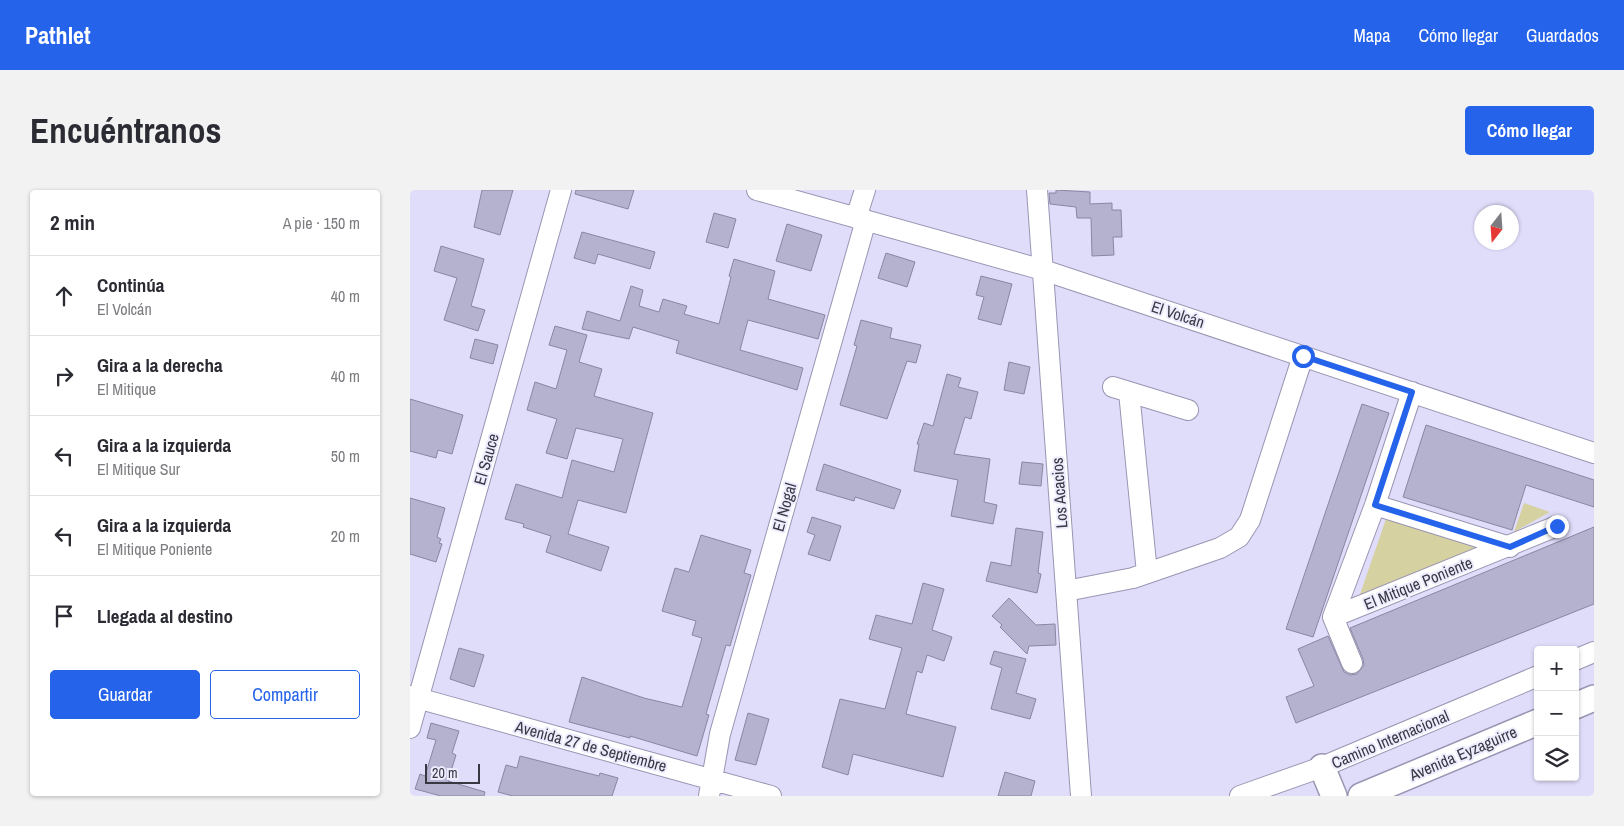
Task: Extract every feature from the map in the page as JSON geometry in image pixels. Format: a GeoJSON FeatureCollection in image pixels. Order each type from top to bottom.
{"type":"FeatureCollection","features":[{"type":"Feature","properties":{"kind":"main road"},"geometry":{"type":"LineString","coordinates":[[1579,704],[1594,698]]}},
{"type":"Feature","properties":{"kind":"main road","name":"Avenida Eyzaguirre"},"geometry":{"type":"LineString","coordinates":[[1361,796],[1534,724]]}},
{"type":"Feature","properties":{"kind":"main road"},"geometry":{"type":"LineString","coordinates":[[1322,767],[1334,796]]}},
{"type":"Feature","properties":{"kind":"street","name":"El Sauce"},"geometry":{"type":"LineString","coordinates":[[410,728],[414,697],[561,190]]}},
{"type":"Feature","properties":{"kind":"street","name":"El Volcán"},"geometry":{"type":"LineString","coordinates":[[757,190],[1043,270],[1594,454]]}},
{"type":"Feature","properties":{"kind":"street","name":"El Nogal"},"geometry":{"type":"LineString","coordinates":[[711,788],[720,734],[861,219],[865,190]]}},
{"type":"Feature","properties":{"kind":"street","name":"Los Acacios"},"geometry":{"type":"LineString","coordinates":[[1037,190],[1081,796]]}},
{"type":"Feature","properties":{"kind":"street"},"geometry":{"type":"LineString","coordinates":[[1066,590],[1147,573],[1230,544],[1246,529],[1303,356]]}},
{"type":"Feature","properties":{"kind":"street"},"geometry":{"type":"LineString","coordinates":[[1147,573],[1121,389],[1188,410]]}},
{"type":"Feature","properties":{"kind":"street"},"geometry":{"type":"LineString","coordinates":[[1352,663],[1333,617],[1375,505],[1412,392]]}},
{"type":"Feature","properties":{"kind":"street"},"geometry":{"type":"LineString","coordinates":[[1375,505],[1510,547]]}},
{"type":"Feature","properties":{"kind":"street","name":"El Mitique Poniente"},"geometry":{"type":"LineString","coordinates":[[1333,617],[1510,547],[1557,526]]}},
{"type":"Feature","properties":{"kind":"street"},"geometry":{"type":"LineString","coordinates":[[1579,658],[1594,652]]}},
{"type":"Feature","properties":{"kind":"street","name":"Camino Internacional"},"geometry":{"type":"LineString","coordinates":[[1240,796],[1322,767],[1534,678]]}},
{"type":"Feature","properties":{"kind":"street","name":"Avenida 27 de Septiembre"},"geometry":{"type":"LineString","coordinates":[[414,697],[711,788],[771,796]]}},
{"type":"Feature","properties":{"kind":"shaded area"},"geometry":{"type":"Polygon","coordinates":[[[1524,503],[1550,512],[1514,532],[1524,503]]]}},
{"type":"Feature","properties":{"kind":"shaded area"},"geometry":{"type":"Polygon","coordinates":[[[1387,516],[1489,548],[1357,603],[1387,516]]]}},
{"type":"Feature","properties":{"kind":"building"},"geometry":{"type":"Polygon","coordinates":[[[482,190],[513,190],[500,235],[474,227],[482,190]]]}},
{"type":"Feature","properties":{"kind":"building"},"geometry":{"type":"Polygon","coordinates":[[[576,190],[634,190],[628,209],[575,194],[576,190]]]}},
{"type":"Feature","properties":{"kind":"building"},"geometry":{"type":"Polygon","coordinates":[[[1056,190],[1090,192],[1090,204],[1112,203],[1112,210],[1121,210],[1122,237],[1113,237],[1114,255],[1092,256],[1091,218],[1077,218],[1076,207],[1050,204],[1049,193],[1056,193],[1056,190]]]}},
{"type":"Feature","properties":{"kind":"building"},"geometry":{"type":"Polygon","coordinates":[[[714,213],[736,219],[728,248],[706,242],[714,213]]]}},
{"type":"Feature","properties":{"kind":"building"},"geometry":{"type":"Polygon","coordinates":[[[787,224],[822,235],[811,271],[776,261],[787,224]]]}},
{"type":"Feature","properties":{"kind":"building"},"geometry":{"type":"Polygon","coordinates":[[[582,232],[655,252],[650,269],[598,254],[595,264],[574,258],[582,232]]]}},
{"type":"Feature","properties":{"kind":"building"},"geometry":{"type":"Polygon","coordinates":[[[441,246],[484,259],[471,306],[485,310],[478,331],[444,320],[457,278],[434,271],[441,246]]]}},
{"type":"Feature","properties":{"kind":"building"},"geometry":{"type":"Polygon","coordinates":[[[886,253],[915,262],[907,287],[878,278],[886,253]]]}},
{"type":"Feature","properties":{"kind":"building"},"geometry":{"type":"Polygon","coordinates":[[[734,259],[775,271],[768,299],[825,315],[818,339],[748,320],[740,350],[803,368],[797,390],[676,353],[679,341],[633,327],[629,339],[582,329],[587,311],[620,321],[631,286],[643,290],[639,306],[659,312],[663,299],[687,306],[684,314],[719,324],[734,259]]]}},
{"type":"Feature","properties":{"kind":"building"},"geometry":{"type":"Polygon","coordinates":[[[981,276],[1012,284],[1001,325],[978,319],[984,297],[976,295],[981,276]]]}},
{"type":"Feature","properties":{"kind":"building"},"geometry":{"type":"Polygon","coordinates":[[[861,320],[892,328],[890,338],[921,345],[916,363],[907,361],[887,419],[840,405],[857,346],[854,345],[861,320]]]}},
{"type":"Feature","properties":{"kind":"building"},"geometry":{"type":"Polygon","coordinates":[[[555,326],[587,335],[579,362],[602,369],[594,396],[653,413],[626,513],[578,500],[568,534],[609,547],[601,571],[546,552],[551,536],[523,527],[524,524],[505,519],[516,484],[562,498],[572,460],[614,472],[623,439],[576,428],[567,459],[546,453],[557,419],[527,410],[535,382],[556,389],[567,350],[549,345],[555,326]]]}},
{"type":"Feature","properties":{"kind":"building"},"geometry":{"type":"Polygon","coordinates":[[[475,339],[498,345],[493,364],[470,358],[475,339]]]}},
{"type":"Feature","properties":{"kind":"building"},"geometry":{"type":"Polygon","coordinates":[[[1009,362],[1030,367],[1024,394],[1004,390],[1009,362]]]}},
{"type":"Feature","properties":{"kind":"building"},"geometry":{"type":"Polygon","coordinates":[[[947,374],[961,378],[958,387],[978,392],[971,419],[965,417],[954,454],[990,459],[984,502],[997,505],[993,524],[951,516],[958,480],[914,471],[919,444],[917,444],[924,423],[933,426],[947,374]]]}},
{"type":"Feature","properties":{"kind":"building"},"geometry":{"type":"Polygon","coordinates":[[[410,399],[463,415],[452,454],[438,450],[436,458],[410,451],[410,399]]]}},
{"type":"Feature","properties":{"kind":"building"},"geometry":{"type":"Polygon","coordinates":[[[1362,404],[1389,413],[1313,637],[1286,629],[1362,404]]]}},
{"type":"Feature","properties":{"kind":"building"},"geometry":{"type":"Polygon","coordinates":[[[1426,425],[1594,480],[1594,507],[1526,485],[1512,530],[1403,497],[1426,425]]]}},
{"type":"Feature","properties":{"kind":"building"},"geometry":{"type":"Polygon","coordinates":[[[1022,462],[1043,464],[1041,486],[1019,484],[1022,462]]]}},
{"type":"Feature","properties":{"kind":"building"},"geometry":{"type":"Polygon","coordinates":[[[824,464],[901,490],[894,509],[855,497],[854,501],[816,490],[824,464]]]}},
{"type":"Feature","properties":{"kind":"building"},"geometry":{"type":"Polygon","coordinates":[[[410,498],[445,508],[437,537],[441,539],[439,543],[442,544],[436,562],[410,554],[410,498]]]}},
{"type":"Feature","properties":{"kind":"building"},"geometry":{"type":"Polygon","coordinates":[[[812,517],[841,526],[830,561],[808,554],[815,535],[807,532],[812,517]]]}},
{"type":"Feature","properties":{"kind":"building"},"geometry":{"type":"Polygon","coordinates":[[[1594,527],[1594,604],[1296,723],[1286,697],[1314,686],[1298,649],[1328,636],[1344,672],[1350,675],[1357,674],[1364,665],[1350,628],[1594,527]]]}},
{"type":"Feature","properties":{"kind":"building"},"geometry":{"type":"Polygon","coordinates":[[[1016,528],[1043,532],[1038,573],[1041,574],[1037,593],[986,581],[991,562],[1011,566],[1016,528]]]}},
{"type":"Feature","properties":{"kind":"building"},"geometry":{"type":"Polygon","coordinates":[[[701,535],[751,550],[744,573],[751,575],[730,646],[726,645],[706,714],[709,715],[697,756],[630,736],[630,738],[569,722],[582,677],[644,698],[682,707],[702,638],[692,635],[696,621],[662,611],[675,568],[689,572],[701,535]]]}},
{"type":"Feature","properties":{"kind":"building"},"geometry":{"type":"Polygon","coordinates":[[[923,583],[944,589],[932,630],[952,637],[944,661],[927,655],[922,673],[917,671],[906,714],[956,727],[943,777],[853,754],[848,775],[822,767],[840,699],[885,709],[902,648],[869,639],[876,615],[912,624],[923,583]]]}},
{"type":"Feature","properties":{"kind":"building"},"geometry":{"type":"Polygon","coordinates":[[[1009,598],[1036,625],[1055,624],[1056,645],[1029,646],[1027,654],[1000,627],[1002,625],[992,616],[1009,598]]]}},
{"type":"Feature","properties":{"kind":"building"},"geometry":{"type":"Polygon","coordinates":[[[459,648],[484,655],[474,687],[450,679],[459,648]]]}},
{"type":"Feature","properties":{"kind":"building"},"geometry":{"type":"Polygon","coordinates":[[[994,651],[1026,659],[1016,693],[1036,699],[1030,719],[991,709],[1002,668],[990,664],[994,651]]]}},
{"type":"Feature","properties":{"kind":"building"},"geometry":{"type":"Polygon","coordinates":[[[748,713],[769,719],[756,765],[735,760],[748,713]]]}},
{"type":"Feature","properties":{"kind":"building"},"geometry":{"type":"Polygon","coordinates":[[[431,723],[459,731],[452,753],[456,755],[448,781],[485,792],[484,796],[441,796],[415,789],[420,774],[425,776],[436,740],[427,738],[431,723]]]}},
{"type":"Feature","properties":{"kind":"building"},"geometry":{"type":"Polygon","coordinates":[[[520,756],[599,776],[600,773],[618,778],[612,796],[513,796],[498,792],[506,765],[517,768],[520,756]]]}},
{"type":"Feature","properties":{"kind":"building"},"geometry":{"type":"Polygon","coordinates":[[[1005,772],[1035,781],[1031,796],[998,796],[1005,772]]]}},
{"type":"Feature","properties":{"kind":"route"},"geometry":{"type":"LineString","coordinates":[[1303,356],[1412,392],[1375,505],[1510,547],[1557,526]]}}]}
